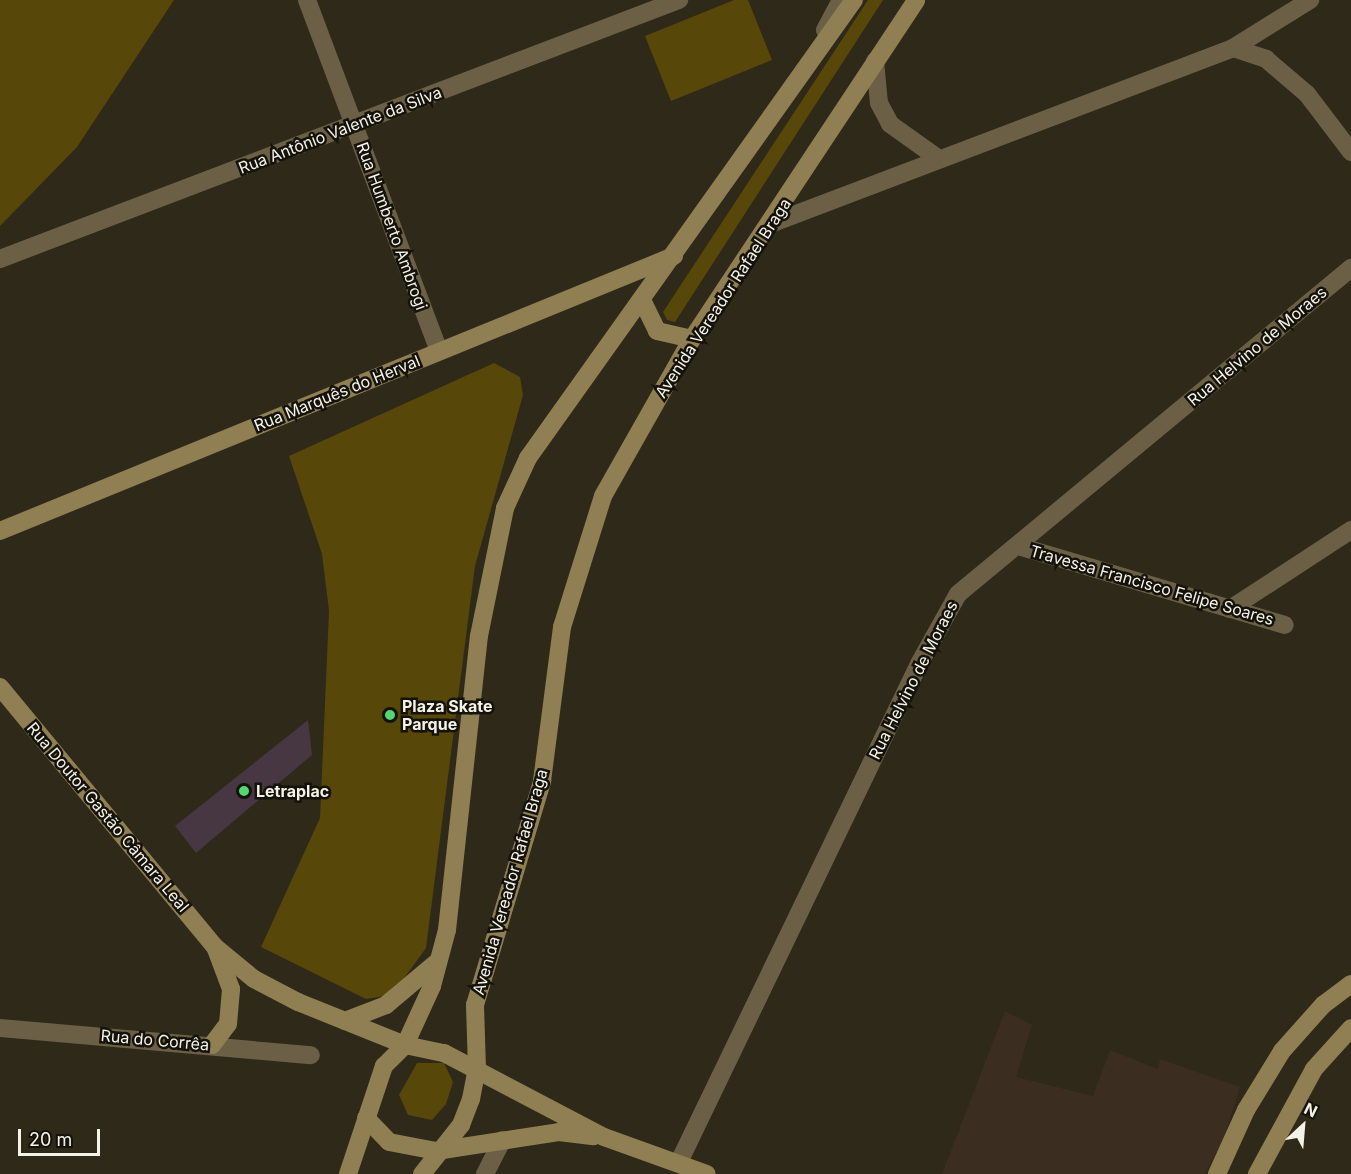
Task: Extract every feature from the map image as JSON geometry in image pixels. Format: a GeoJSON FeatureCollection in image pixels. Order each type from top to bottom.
{"type":"FeatureCollection","features":[{"type":"Feature","properties":{"kind":"main road"},"geometry":{"type":"LineString","coordinates":[[348,1174],[384,1066],[405,1045],[438,960],[455,880],[479,636],[505,508],[528,458],[643,302],[854,0]]}},
{"type":"Feature","properties":{"kind":"main road","name":"Avenida Vereador Rafael Braga"},"geometry":{"type":"LineString","coordinates":[[477,1069],[475,1005],[542,781],[562,627],[603,496],[692,339],[916,0]]}},
{"type":"Feature","properties":{"kind":"main road","name":"Rua Marquês do Herval"},"geometry":{"type":"LineString","coordinates":[[0,531],[674,256]]}},
{"type":"Feature","properties":{"kind":"main road"},"geometry":{"type":"LineString","coordinates":[[643,302],[657,332],[692,339]]}},
{"type":"Feature","properties":{"kind":"main road","name":"Rua Doutor Gastão Câmara Leal"},"geometry":{"type":"LineString","coordinates":[[0,687],[216,947],[254,980],[405,1045]]}},
{"type":"Feature","properties":{"kind":"main road","name":"Rua Doutor Gastão Câmara Leal"},"geometry":{"type":"LineString","coordinates":[[212,1045],[228,1024],[231,989],[216,947]]}},
{"type":"Feature","properties":{"kind":"main road"},"geometry":{"type":"LineString","coordinates":[[345,1021],[386,1005],[438,960]]}},
{"type":"Feature","properties":{"kind":"main road"},"geometry":{"type":"LineString","coordinates":[[1217,1174],[1246,1110],[1282,1051],[1323,1005],[1351,984]]}},
{"type":"Feature","properties":{"kind":"main road"},"geometry":{"type":"LineString","coordinates":[[1257,1174],[1314,1069],[1351,1028]]}},
{"type":"Feature","properties":{"kind":"main road"},"geometry":{"type":"LineString","coordinates":[[405,1045],[444,1053],[604,1137],[679,1162],[707,1174]]}},
{"type":"Feature","properties":{"kind":"main road"},"geometry":{"type":"LineString","coordinates":[[422,1174],[436,1151],[461,1125],[477,1069]]}},
{"type":"Feature","properties":{"kind":"main road"},"geometry":{"type":"LineString","coordinates":[[366,1118],[389,1142],[436,1151],[559,1132],[604,1137]]}},
{"type":"Feature","properties":{"kind":"street","name":"Rua Humberto Ambrogi"},"geometry":{"type":"LineString","coordinates":[[307,0],[439,351]]}},
{"type":"Feature","properties":{"kind":"street","name":"Rua Antônio Valente da Silva"},"geometry":{"type":"LineString","coordinates":[[0,259],[354,124],[648,5],[679,0]]}},
{"type":"Feature","properties":{"kind":"street"},"geometry":{"type":"LineString","coordinates":[[793,90],[841,0]]}},
{"type":"Feature","properties":{"kind":"street"},"geometry":{"type":"LineString","coordinates":[[770,224],[1233,48],[1310,0]]}},
{"type":"Feature","properties":{"kind":"street"},"geometry":{"type":"LineString","coordinates":[[1233,48],[1266,59],[1307,94],[1351,152]]}},
{"type":"Feature","properties":{"kind":"street"},"geometry":{"type":"LineString","coordinates":[[875,62],[879,103],[890,124],[939,159]]}},
{"type":"Feature","properties":{"kind":"street","name":"Rua Helvino de Moraes"},"geometry":{"type":"LineString","coordinates":[[679,1162],[919,664],[958,594],[1351,268]]}},
{"type":"Feature","properties":{"kind":"street"},"geometry":{"type":"LineString","coordinates":[[1230,609],[1351,530]]}},
{"type":"Feature","properties":{"kind":"street","name":"Travessa Francisco Felipe Soares"},"geometry":{"type":"LineString","coordinates":[[1018,546],[1285,625]]}},
{"type":"Feature","properties":{"kind":"street","name":"Rua do Corrêa"},"geometry":{"type":"LineString","coordinates":[[0,1028],[311,1055]]}},
{"type":"Feature","properties":{"kind":"street"},"geometry":{"type":"LineString","coordinates":[[485,1174],[502,1140]]}},
{"type":"Feature","properties":{"kind":"shaded area"},"geometry":{"type":"Polygon","coordinates":[[[0,0],[174,0],[77,147],[0,226],[0,0]]]}},
{"type":"Feature","properties":{"kind":"shaded area"},"geometry":{"type":"Polygon","coordinates":[[[734,0],[748,0],[772,60],[671,101],[645,36],[734,0]]]}},
{"type":"Feature","properties":{"kind":"shaded area"},"geometry":{"type":"Polygon","coordinates":[[[868,0],[883,0],[675,322],[667,320],[663,312],[868,0]]]}},
{"type":"Feature","properties":{"kind":"shaded area","name":"Plaza Skate Parque"},"geometry":{"type":"Polygon","coordinates":[[[494,363],[520,377],[523,395],[475,566],[426,948],[392,995],[366,999],[261,947],[320,818],[329,611],[322,554],[289,456],[494,363]]]}},
{"type":"Feature","properties":{"kind":"shaded area"},"geometry":{"type":"Polygon","coordinates":[[[1005,1011],[1032,1025],[1016,1077],[1093,1096],[1110,1050],[1158,1069],[1160,1059],[1240,1087],[1224,1138],[1205,1174],[942,1174],[1005,1011]]]}},
{"type":"Feature","properties":{"kind":"shaded area"},"geometry":{"type":"Polygon","coordinates":[[[417,1063],[444,1063],[453,1082],[446,1104],[432,1120],[408,1115],[399,1095],[417,1063]]]}},
{"type":"Feature","properties":{"kind":"building","name":"Letraplac"},"geometry":{"type":"Polygon","coordinates":[[[308,720],[312,755],[196,853],[175,826],[308,720]]]}},
{"type":"Feature","properties":{"kind":"place","name":"Plaza Skate Parque"},"geometry":{"type":"Point","coordinates":[390,715]}},
{"type":"Feature","properties":{"kind":"place","name":"Letraplac"},"geometry":{"type":"Point","coordinates":[244,791]}}]}
